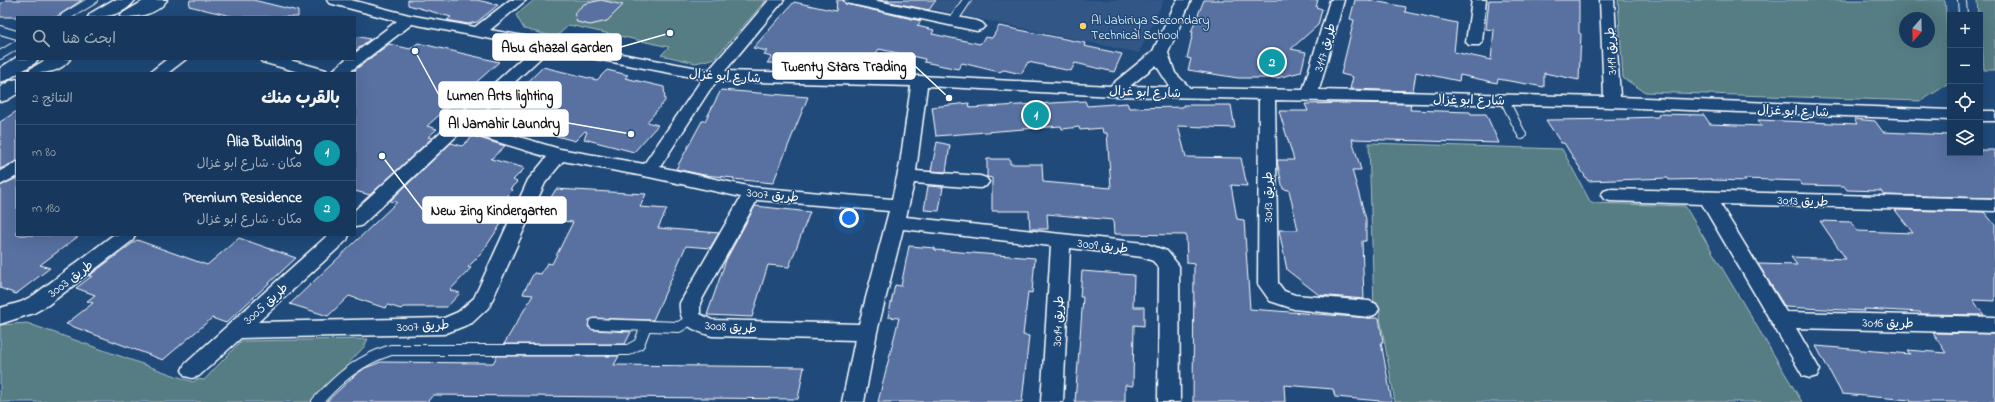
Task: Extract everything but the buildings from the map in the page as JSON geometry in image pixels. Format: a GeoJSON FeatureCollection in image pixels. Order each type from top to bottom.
{"type":"FeatureCollection","features":[{"type":"Feature","properties":{"kind":"main road"},"geometry":{"type":"LineString","coordinates":[[99,16],[126,0]]}},
{"type":"Feature","properties":{"kind":"main road"},"geometry":{"type":"LineString","coordinates":[[126,16],[132,9],[132,0]]}},
{"type":"Feature","properties":{"kind":"main road"},"geometry":{"type":"LineString","coordinates":[[131,16],[157,1]]}},
{"type":"Feature","properties":{"kind":"main road"},"geometry":{"type":"LineString","coordinates":[[0,76],[26,60]]}},
{"type":"Feature","properties":{"kind":"main road"},"geometry":{"type":"LineString","coordinates":[[39,72],[58,60]]}},
{"type":"Feature","properties":{"kind":"main road"},"geometry":{"type":"LineString","coordinates":[[0,96],[16,86]]}},
{"type":"Feature","properties":{"kind":"street"},"geometry":{"type":"LineString","coordinates":[[478,32],[519,0]]}},
{"type":"Feature","properties":{"kind":"street"},"geometry":{"type":"LineString","coordinates":[[649,171],[692,103],[712,76],[777,0]]}},
{"type":"Feature","properties":{"kind":"street"},"geometry":{"type":"LineString","coordinates":[[851,0],[977,26]]}},
{"type":"Feature","properties":{"kind":"street"},"geometry":{"type":"LineString","coordinates":[[1114,91],[1139,72],[1160,53],[1184,0]]}},
{"type":"Feature","properties":{"kind":"street","name":"طريق 3117"},"geometry":{"type":"LineString","coordinates":[[1310,95],[1338,0]]}},
{"type":"Feature","properties":{"kind":"street"},"geometry":{"type":"LineString","coordinates":[[1474,42],[1479,0]]}},
{"type":"Feature","properties":{"kind":"street","name":"طريق 3119"},"geometry":{"type":"LineString","coordinates":[[1607,0],[1612,102]]}},
{"type":"Feature","properties":{"kind":"street","name":"شارع ابو غزال"},"geometry":{"type":"LineString","coordinates":[[342,1],[409,19],[712,76],[920,82],[1114,91],[1612,102],[1947,115]]}},
{"type":"Feature","properties":{"kind":"street"},"geometry":{"type":"LineString","coordinates":[[356,59],[409,19]]}},
{"type":"Feature","properties":{"kind":"street"},"geometry":{"type":"LineString","coordinates":[[356,220],[546,45]]}},
{"type":"Feature","properties":{"kind":"street"},"geometry":{"type":"LineString","coordinates":[[1160,53],[1161,63],[1166,74],[1186,93]]}},
{"type":"Feature","properties":{"kind":"street"},"geometry":{"type":"LineString","coordinates":[[158,72],[176,60]]}},
{"type":"Feature","properties":{"kind":"street"},"geometry":{"type":"LineString","coordinates":[[272,60],[316,72]]}},
{"type":"Feature","properties":{"kind":"street"},"geometry":{"type":"LineString","coordinates":[[339,72],[355,60]]}},
{"type":"Feature","properties":{"kind":"street"},"geometry":{"type":"LineString","coordinates":[[853,402],[867,332],[898,214],[906,176],[920,82]]}},
{"type":"Feature","properties":{"kind":"street","name":"طريق 3013"},"geometry":{"type":"LineString","coordinates":[[1267,94],[1268,284],[1277,296],[1294,302],[1370,309]]}},
{"type":"Feature","properties":{"kind":"street"},"geometry":{"type":"LineString","coordinates":[[1983,116],[1995,116]]}},
{"type":"Feature","properties":{"kind":"street","name":"طريق 3007"},"geometry":{"type":"LineString","coordinates":[[459,125],[559,155],[649,171],[752,193],[898,214]]}},
{"type":"Feature","properties":{"kind":"street","name":"طريق 3007"},"geometry":{"type":"LineString","coordinates":[[236,330],[444,326],[458,323],[473,314],[482,302],[537,180],[559,155]]}},
{"type":"Feature","properties":{"kind":"street"},"geometry":{"type":"LineString","coordinates":[[0,179],[16,169]]}},
{"type":"Feature","properties":{"kind":"street"},"geometry":{"type":"LineString","coordinates":[[906,176],[980,182]]}},
{"type":"Feature","properties":{"kind":"street","name":"طريق 3008"},"geometry":{"type":"LineString","coordinates":[[752,193],[690,302],[688,312],[692,320],[700,325],[712,328],[867,332]]}},
{"type":"Feature","properties":{"kind":"street","name":"طريق 3013"},"geometry":{"type":"LineString","coordinates":[[1610,195],[1995,205]]}},
{"type":"Feature","properties":{"kind":"street"},"geometry":{"type":"LineString","coordinates":[[1707,197],[1810,370]]}},
{"type":"Feature","properties":{"kind":"street","name":"طريق 3009"},"geometry":{"type":"LineString","coordinates":[[898,214],[1061,240],[1144,250],[1160,256],[1169,266],[1169,402]]}},
{"type":"Feature","properties":{"kind":"street","name":"طريق 3003"},"geometry":{"type":"LineString","coordinates":[[5,315],[28,308],[41,300],[125,236]]}},
{"type":"Feature","properties":{"kind":"street","name":"طريق 3005"},"geometry":{"type":"LineString","coordinates":[[192,370],[337,236]]}},
{"type":"Feature","properties":{"kind":"street","name":"طريق 3014"},"geometry":{"type":"LineString","coordinates":[[1052,402],[1061,240]]}},
{"type":"Feature","properties":{"kind":"street","name":"طريق 3016"},"geometry":{"type":"LineString","coordinates":[[1781,320],[1995,325]]}},
{"type":"Feature","properties":{"kind":"lane"},"geometry":{"type":"LineString","coordinates":[[67,16],[93,0]]}},
{"type":"Feature","properties":{"kind":"lane"},"geometry":{"type":"LineString","coordinates":[[952,21],[967,0]]}},
{"type":"Feature","properties":{"kind":"lane"},"geometry":{"type":"LineString","coordinates":[[1962,0],[1963,12]]}},
{"type":"Feature","properties":{"kind":"lane"},"geometry":{"type":"LineString","coordinates":[[0,30],[16,35]]}},
{"type":"Feature","properties":{"kind":"lane"},"geometry":{"type":"LineString","coordinates":[[0,55],[16,46]]}},
{"type":"Feature","properties":{"kind":"lane"},"geometry":{"type":"LineString","coordinates":[[1504,99],[1522,136]]}},
{"type":"Feature","properties":{"kind":"lane"},"geometry":{"type":"LineString","coordinates":[[594,324],[679,327],[692,320]]}},
{"type":"Feature","properties":{"kind":"lane"},"geometry":{"type":"LineString","coordinates":[[317,402],[352,367],[368,358],[391,350],[628,350],[640,344],[646,326]]}},
{"type":"Feature","properties":{"kind":"shaded area","name":"Al Jabiriya Secondary Technical School"},"geometry":{"type":"Polygon","coordinates":[[[890,0],[1164,0],[1139,53],[890,0]]]}},
{"type":"Feature","properties":{"kind":"green space"},"geometry":{"type":"Polygon","coordinates":[[[534,0],[766,0],[715,58],[696,63],[661,55],[669,47],[569,25],[556,37],[524,29],[516,15],[534,0]]]}},
{"type":"Feature","properties":{"kind":"green space"},"geometry":{"type":"Polygon","coordinates":[[[1618,0],[1945,0],[1947,33],[1947,85],[1921,101],[1645,92],[1623,78],[1618,0]]]}},
{"type":"Feature","properties":{"kind":"green space"},"geometry":{"type":"Polygon","coordinates":[[[1977,0],[1995,0],[1995,70],[1984,70],[1983,12],[1978,12],[1977,0]]]}},
{"type":"Feature","properties":{"kind":"green space"},"geometry":{"type":"Polygon","coordinates":[[[1369,143],[1562,149],[1591,203],[1685,206],[1802,402],[1395,402],[1379,311],[1374,310],[1369,143]]]}},
{"type":"Feature","properties":{"kind":"green space"},"geometry":{"type":"Polygon","coordinates":[[[27,323],[193,382],[197,379],[204,380],[241,341],[368,339],[364,347],[312,402],[0,402],[0,325],[27,323]]]}},
{"type":"Feature","properties":{"kind":"place","name":"Al Jabiriya Secondary Technical School"},"geometry":{"type":"Point","coordinates":[1083,26]}},
{"type":"Feature","properties":{"kind":"place","name":"Abu Ghazal Garden"},"geometry":{"type":"Point","coordinates":[670,33]}},
{"type":"Feature","properties":{"kind":"place","name":"Lumen Arts lighting"},"geometry":{"type":"Point","coordinates":[415,51]}},
{"type":"Feature","properties":{"kind":"place","name":"Premium Residence"},"geometry":{"type":"Point","coordinates":[1272,62]}},
{"type":"Feature","properties":{"kind":"place","name":"Twenty Stars Trading"},"geometry":{"type":"Point","coordinates":[949,98]}},
{"type":"Feature","properties":{"kind":"place","name":"Alia Building"},"geometry":{"type":"Point","coordinates":[1036,115]}},
{"type":"Feature","properties":{"kind":"place","name":"Al Jamahir Laundry"},"geometry":{"type":"Point","coordinates":[631,134]}},
{"type":"Feature","properties":{"kind":"place","name":"New Zing Kindergarten"},"geometry":{"type":"Point","coordinates":[382,156]}}]}
